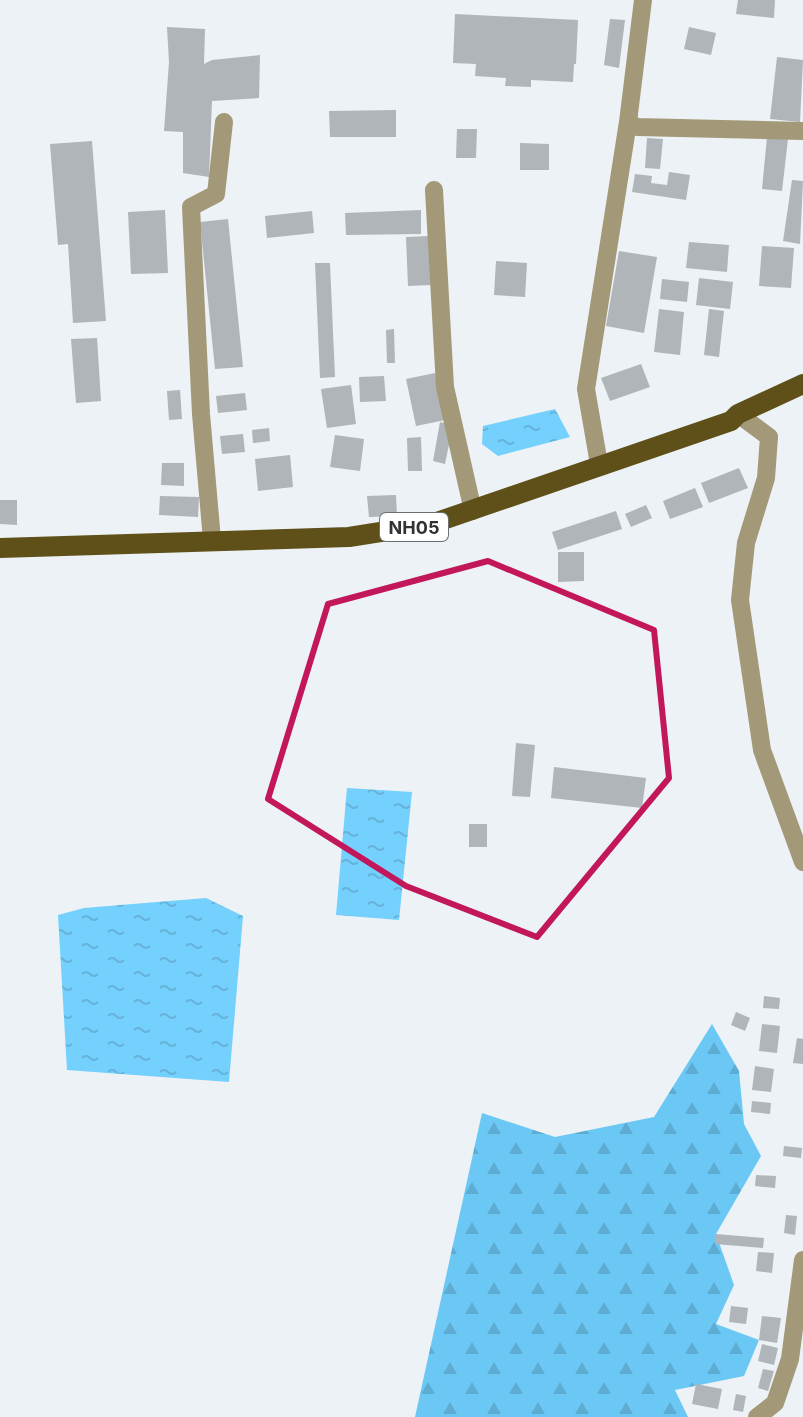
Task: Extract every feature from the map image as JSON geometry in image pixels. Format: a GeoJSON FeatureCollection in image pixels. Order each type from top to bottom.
{"type":"FeatureCollection","features":[{"type":"Feature","properties":{"kind":"main road","name":"NH05"},"geometry":{"type":"LineString","coordinates":[[0,548],[349,537],[431,524],[731,421],[738,414],[803,384]]}},
{"type":"Feature","properties":{"kind":"street"},"geometry":{"type":"LineString","coordinates":[[599,464],[586,389],[628,122],[643,0]]}},
{"type":"Feature","properties":{"kind":"street"},"geometry":{"type":"LineString","coordinates":[[212,540],[201,414],[191,207],[216,194],[224,122]]}},
{"type":"Feature","properties":{"kind":"street"},"geometry":{"type":"LineString","coordinates":[[628,122],[637,127],[803,131]]}},
{"type":"Feature","properties":{"kind":"street"},"geometry":{"type":"LineString","coordinates":[[434,190],[445,387],[473,511]]}},
{"type":"Feature","properties":{"kind":"street"},"geometry":{"type":"LineString","coordinates":[[738,414],[769,437],[766,478],[746,543],[740,600],[762,750],[803,862]]}},
{"type":"Feature","properties":{"kind":"street"},"geometry":{"type":"LineString","coordinates":[[757,1417],[775,1403],[790,1359],[803,1260]]}},
{"type":"Feature","properties":{"kind":"highlighted area"},"geometry":{"type":"Polygon","coordinates":[[[488,561],[654,630],[669,778],[537,937],[406,886],[268,799],[328,604],[488,561]]]}},
{"type":"Feature","properties":{"kind":"green space"},"geometry":{"type":"Polygon","coordinates":[[[712,1024],[739,1071],[744,1124],[761,1156],[716,1234],[734,1285],[716,1324],[759,1340],[744,1376],[675,1390],[688,1417],[415,1417],[482,1113],[555,1137],[654,1117],[712,1024]]]}},
{"type":"Feature","properties":{"kind":"water"},"geometry":{"type":"Polygon","coordinates":[[[555,409],[570,437],[498,456],[482,444],[483,426],[555,409]]]}},
{"type":"Feature","properties":{"kind":"water"},"geometry":{"type":"Polygon","coordinates":[[[347,788],[412,792],[399,920],[336,915],[347,788]]]}},
{"type":"Feature","properties":{"kind":"water"},"geometry":{"type":"Polygon","coordinates":[[[206,898],[243,916],[229,1082],[67,1070],[58,915],[84,908],[206,898]]]}},
{"type":"Feature","properties":{"kind":"building"},"geometry":{"type":"Polygon","coordinates":[[[738,0],[775,0],[774,18],[736,14],[738,0]]]}},
{"type":"Feature","properties":{"kind":"building"},"geometry":{"type":"Polygon","coordinates":[[[455,14],[578,20],[573,82],[531,80],[531,87],[505,86],[506,78],[475,76],[476,64],[453,63],[455,14]]]}},
{"type":"Feature","properties":{"kind":"building"},"geometry":{"type":"Polygon","coordinates":[[[610,19],[625,20],[619,68],[604,65],[610,19]]]}},
{"type":"Feature","properties":{"kind":"building"},"geometry":{"type":"Polygon","coordinates":[[[167,27],[205,29],[204,64],[212,60],[260,55],[259,98],[212,101],[209,177],[183,173],[183,132],[164,131],[169,62],[167,27]]]}},
{"type":"Feature","properties":{"kind":"building"},"geometry":{"type":"Polygon","coordinates":[[[689,27],[716,33],[711,55],[684,49],[689,27]]]}},
{"type":"Feature","properties":{"kind":"building"},"geometry":{"type":"Polygon","coordinates":[[[777,57],[803,60],[800,122],[770,119],[777,57]]]}},
{"type":"Feature","properties":{"kind":"building"},"geometry":{"type":"Polygon","coordinates":[[[396,110],[396,137],[330,137],[329,111],[396,110]]]}},
{"type":"Feature","properties":{"kind":"building"},"geometry":{"type":"Polygon","coordinates":[[[457,129],[477,129],[476,158],[456,158],[457,129]]]}},
{"type":"Feature","properties":{"kind":"building"},"geometry":{"type":"Polygon","coordinates":[[[767,137],[788,139],[782,191],[762,189],[767,137]]]}},
{"type":"Feature","properties":{"kind":"building"},"geometry":{"type":"Polygon","coordinates":[[[647,138],[663,139],[660,169],[645,168],[647,138]]]}},
{"type":"Feature","properties":{"kind":"building"},"geometry":{"type":"Polygon","coordinates":[[[92,141],[106,321],[73,323],[68,244],[58,245],[50,144],[92,141]]]}},
{"type":"Feature","properties":{"kind":"building"},"geometry":{"type":"Polygon","coordinates":[[[520,143],[549,144],[549,170],[520,170],[520,143]]]}},
{"type":"Feature","properties":{"kind":"building"},"geometry":{"type":"Polygon","coordinates":[[[669,172],[690,175],[686,200],[632,192],[635,174],[652,176],[651,183],[667,185],[669,172]]]}},
{"type":"Feature","properties":{"kind":"building"},"geometry":{"type":"Polygon","coordinates":[[[792,180],[803,181],[800,244],[783,241],[792,180]]]}},
{"type":"Feature","properties":{"kind":"building"},"geometry":{"type":"Polygon","coordinates":[[[165,210],[168,273],[131,274],[128,212],[165,210]]]}},
{"type":"Feature","properties":{"kind":"building"},"geometry":{"type":"Polygon","coordinates":[[[421,210],[421,234],[346,235],[345,213],[421,210]]]}},
{"type":"Feature","properties":{"kind":"building"},"geometry":{"type":"Polygon","coordinates":[[[312,211],[314,233],[267,238],[265,216],[312,211]]]}},
{"type":"Feature","properties":{"kind":"building"},"geometry":{"type":"Polygon","coordinates":[[[228,219],[243,367],[215,369],[200,222],[228,219]]]}},
{"type":"Feature","properties":{"kind":"building"},"geometry":{"type":"Polygon","coordinates":[[[430,236],[431,285],[408,286],[406,237],[430,236]]]}},
{"type":"Feature","properties":{"kind":"building"},"geometry":{"type":"Polygon","coordinates":[[[689,242],[729,245],[727,272],[686,268],[689,242]]]}},
{"type":"Feature","properties":{"kind":"building"},"geometry":{"type":"Polygon","coordinates":[[[762,246],[794,248],[791,288],[759,286],[762,246]]]}},
{"type":"Feature","properties":{"kind":"building"},"geometry":{"type":"Polygon","coordinates":[[[619,251],[657,257],[644,333],[606,326],[619,251]]]}},
{"type":"Feature","properties":{"kind":"building"},"geometry":{"type":"Polygon","coordinates":[[[496,261],[527,263],[525,297],[494,295],[496,261]]]}},
{"type":"Feature","properties":{"kind":"building"},"geometry":{"type":"Polygon","coordinates":[[[315,263],[330,263],[335,377],[320,378],[315,263]]]}},
{"type":"Feature","properties":{"kind":"building"},"geometry":{"type":"Polygon","coordinates":[[[699,278],[733,282],[730,309],[696,305],[699,278]]]}},
{"type":"Feature","properties":{"kind":"building"},"geometry":{"type":"Polygon","coordinates":[[[662,279],[689,282],[687,302],[660,299],[662,279]]]}},
{"type":"Feature","properties":{"kind":"building"},"geometry":{"type":"Polygon","coordinates":[[[659,309],[684,312],[680,355],[654,352],[659,309]]]}},
{"type":"Feature","properties":{"kind":"building"},"geometry":{"type":"Polygon","coordinates":[[[709,309],[724,311],[719,357],[704,355],[709,309]]]}},
{"type":"Feature","properties":{"kind":"building"},"geometry":{"type":"Polygon","coordinates":[[[394,329],[395,363],[387,363],[386,330],[394,329]]]}},
{"type":"Feature","properties":{"kind":"building"},"geometry":{"type":"Polygon","coordinates":[[[97,338],[101,401],[76,403],[71,339],[97,338]]]}},
{"type":"Feature","properties":{"kind":"building"},"geometry":{"type":"Polygon","coordinates":[[[641,364],[650,387],[610,401],[601,378],[641,364]]]}},
{"type":"Feature","properties":{"kind":"building"},"geometry":{"type":"Polygon","coordinates":[[[435,373],[445,420],[416,426],[406,379],[435,373]]]}},
{"type":"Feature","properties":{"kind":"building"},"geometry":{"type":"Polygon","coordinates":[[[384,376],[386,401],[360,402],[359,377],[384,376]]]}},
{"type":"Feature","properties":{"kind":"building"},"geometry":{"type":"Polygon","coordinates":[[[351,385],[356,424],[327,428],[321,389],[351,385]]]}},
{"type":"Feature","properties":{"kind":"building"},"geometry":{"type":"Polygon","coordinates":[[[180,390],[182,419],[169,420],[167,391],[180,390]]]}},
{"type":"Feature","properties":{"kind":"building"},"geometry":{"type":"Polygon","coordinates":[[[245,393],[247,410],[218,413],[216,396],[245,393]]]}},
{"type":"Feature","properties":{"kind":"building"},"geometry":{"type":"Polygon","coordinates":[[[440,422],[453,425],[445,464],[433,461],[440,422]]]}},
{"type":"Feature","properties":{"kind":"building"},"geometry":{"type":"Polygon","coordinates":[[[269,428],[270,441],[253,443],[252,430],[269,428]]]}},
{"type":"Feature","properties":{"kind":"building"},"geometry":{"type":"Polygon","coordinates":[[[243,434],[245,452],[222,454],[220,436],[243,434]]]}},
{"type":"Feature","properties":{"kind":"building"},"geometry":{"type":"Polygon","coordinates":[[[335,435],[364,439],[360,471],[330,467],[335,435]]]}},
{"type":"Feature","properties":{"kind":"building"},"geometry":{"type":"Polygon","coordinates":[[[421,437],[422,471],[408,471],[407,438],[421,437]]]}},
{"type":"Feature","properties":{"kind":"building"},"geometry":{"type":"Polygon","coordinates":[[[290,455],[293,487],[258,491],[255,459],[290,455]]]}},
{"type":"Feature","properties":{"kind":"building"},"geometry":{"type":"Polygon","coordinates":[[[162,463],[184,463],[184,486],[161,485],[162,463]]]}},
{"type":"Feature","properties":{"kind":"building"},"geometry":{"type":"Polygon","coordinates":[[[739,468],[748,488],[709,503],[701,483],[739,468]]]}},
{"type":"Feature","properties":{"kind":"building"},"geometry":{"type":"Polygon","coordinates":[[[695,488],[703,507],[670,519],[663,501],[695,488]]]}},
{"type":"Feature","properties":{"kind":"building"},"geometry":{"type":"Polygon","coordinates":[[[396,495],[397,516],[369,517],[367,496],[396,495]]]}},
{"type":"Feature","properties":{"kind":"building"},"geometry":{"type":"Polygon","coordinates":[[[160,496],[199,497],[198,517],[159,515],[160,496]]]}},
{"type":"Feature","properties":{"kind":"building"},"geometry":{"type":"Polygon","coordinates":[[[0,500],[17,500],[17,525],[0,524],[0,500]]]}},
{"type":"Feature","properties":{"kind":"building"},"geometry":{"type":"Polygon","coordinates":[[[646,505],[652,518],[631,527],[625,514],[646,505]]]}},
{"type":"Feature","properties":{"kind":"building"},"geometry":{"type":"Polygon","coordinates":[[[616,511],[622,529],[558,550],[552,532],[616,511]]]}},
{"type":"Feature","properties":{"kind":"building"},"geometry":{"type":"Polygon","coordinates":[[[558,552],[584,552],[584,581],[558,582],[558,552]]]}},
{"type":"Feature","properties":{"kind":"building"},"geometry":{"type":"Polygon","coordinates":[[[516,743],[535,745],[530,797],[512,796],[516,743]]]}},
{"type":"Feature","properties":{"kind":"building"},"geometry":{"type":"Polygon","coordinates":[[[554,767],[646,778],[642,808],[551,798],[554,767]]]}},
{"type":"Feature","properties":{"kind":"building"},"geometry":{"type":"Polygon","coordinates":[[[469,824],[487,824],[487,847],[469,847],[469,824]]]}},
{"type":"Feature","properties":{"kind":"building"},"geometry":{"type":"Polygon","coordinates":[[[764,996],[780,998],[779,1009],[763,1008],[764,996]]]}},
{"type":"Feature","properties":{"kind":"building"},"geometry":{"type":"Polygon","coordinates":[[[736,1012],[750,1018],[745,1031],[731,1025],[736,1012]]]}},
{"type":"Feature","properties":{"kind":"building"},"geometry":{"type":"Polygon","coordinates":[[[762,1024],[780,1026],[777,1053],[759,1051],[762,1024]]]}},
{"type":"Feature","properties":{"kind":"building"},"geometry":{"type":"Polygon","coordinates":[[[797,1038],[803,1039],[803,1064],[793,1063],[797,1038]]]}},
{"type":"Feature","properties":{"kind":"building"},"geometry":{"type":"Polygon","coordinates":[[[755,1066],[774,1069],[771,1092],[752,1090],[755,1066]]]}},
{"type":"Feature","properties":{"kind":"building"},"geometry":{"type":"Polygon","coordinates":[[[752,1101],[771,1103],[770,1114],[751,1112],[752,1101]]]}},
{"type":"Feature","properties":{"kind":"building"},"geometry":{"type":"Polygon","coordinates":[[[784,1146],[802,1148],[801,1158],[783,1156],[784,1146]]]}},
{"type":"Feature","properties":{"kind":"building"},"geometry":{"type":"Polygon","coordinates":[[[756,1175],[776,1176],[775,1188],[755,1186],[756,1175]]]}},
{"type":"Feature","properties":{"kind":"building"},"geometry":{"type":"Polygon","coordinates":[[[786,1215],[797,1216],[795,1235],[784,1233],[786,1215]]]}},
{"type":"Feature","properties":{"kind":"building"},"geometry":{"type":"Polygon","coordinates":[[[716,1234],[764,1238],[763,1248],[715,1244],[716,1234]]]}},
{"type":"Feature","properties":{"kind":"building"},"geometry":{"type":"Polygon","coordinates":[[[758,1252],[774,1253],[772,1273],[756,1271],[758,1252]]]}},
{"type":"Feature","properties":{"kind":"building"},"geometry":{"type":"Polygon","coordinates":[[[731,1306],[748,1308],[746,1324],[729,1322],[731,1306]]]}},
{"type":"Feature","properties":{"kind":"building"},"geometry":{"type":"Polygon","coordinates":[[[762,1316],[781,1318],[777,1343],[759,1340],[762,1316]]]}},
{"type":"Feature","properties":{"kind":"building"},"geometry":{"type":"Polygon","coordinates":[[[762,1344],[778,1348],[774,1365],[758,1361],[762,1344]]]}},
{"type":"Feature","properties":{"kind":"building"},"geometry":{"type":"Polygon","coordinates":[[[763,1369],[774,1371],[768,1391],[758,1388],[763,1369]]]}},
{"type":"Feature","properties":{"kind":"building"},"geometry":{"type":"Polygon","coordinates":[[[696,1384],[722,1389],[718,1409],[692,1404],[696,1384]]]}},
{"type":"Feature","properties":{"kind":"building"},"geometry":{"type":"Polygon","coordinates":[[[736,1394],[746,1396],[743,1412],[733,1410],[736,1394]]]}}]}
